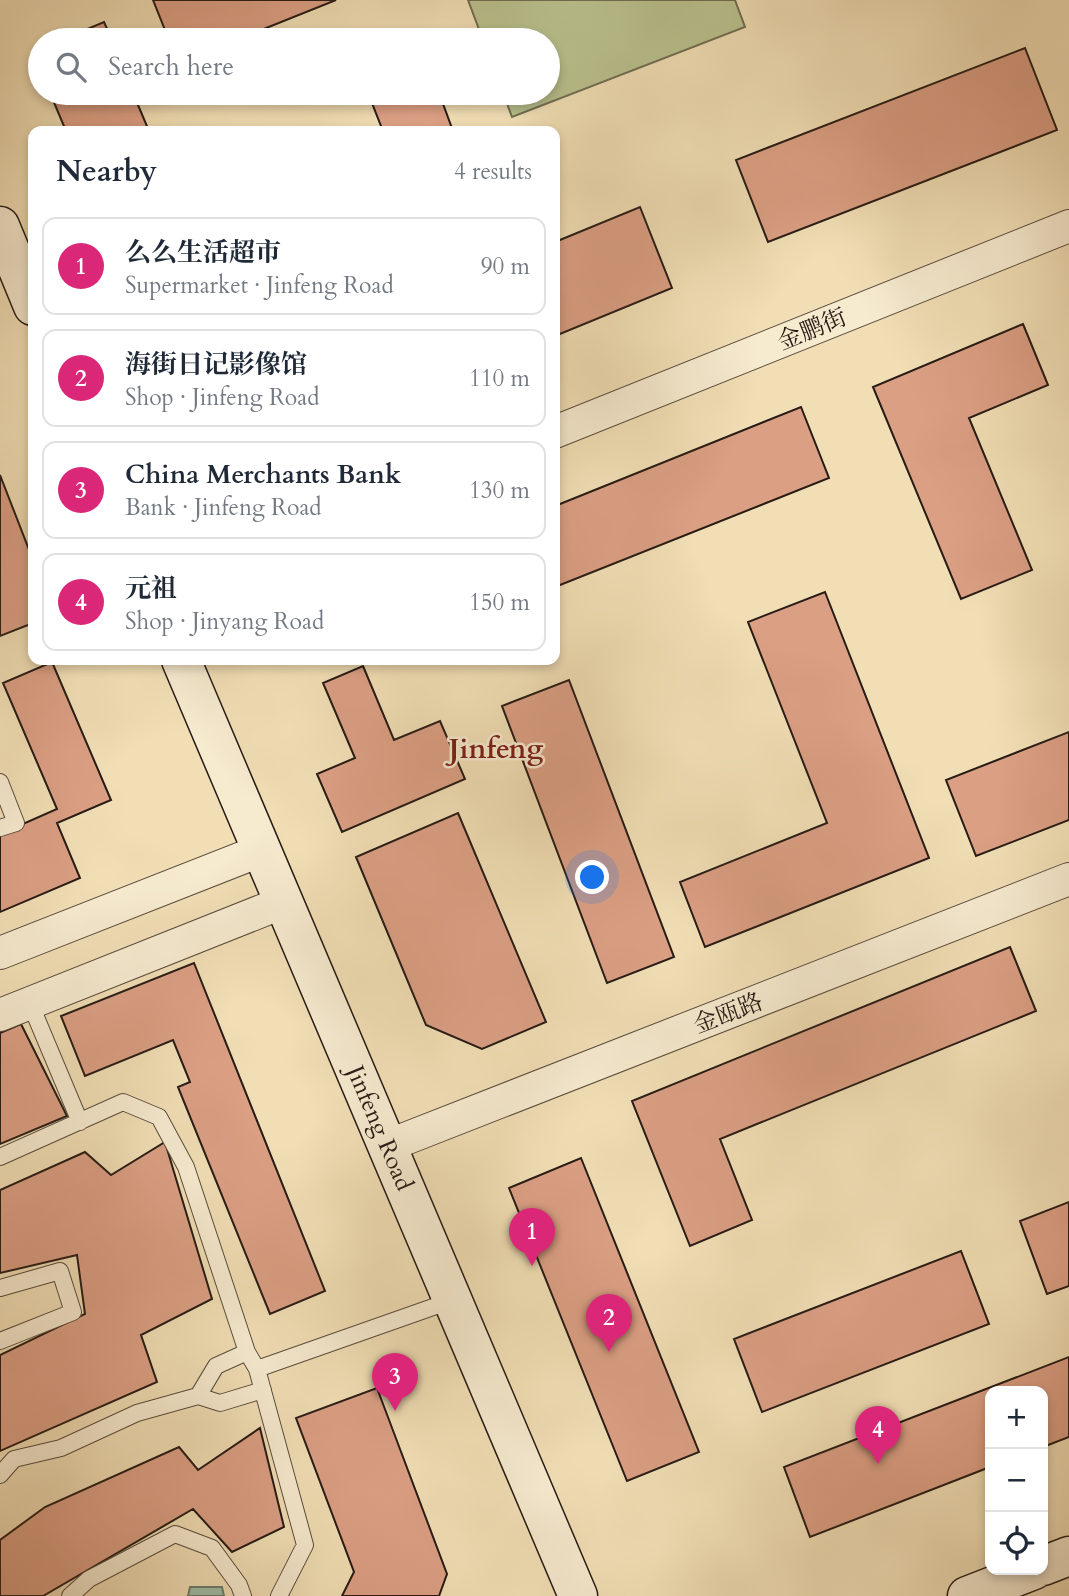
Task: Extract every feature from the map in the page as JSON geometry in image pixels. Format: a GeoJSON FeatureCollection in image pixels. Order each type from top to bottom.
{"type":"FeatureCollection","features":[{"type":"Feature","properties":{"kind":"street"},"geometry":{"type":"LineString","coordinates":[[0,226],[28,294]]}},
{"type":"Feature","properties":{"kind":"street","name":"金鹏街"},"geometry":{"type":"LineString","coordinates":[[560,430],[1069,226]]}},
{"type":"Feature","properties":{"kind":"street","name":"Jinfeng Road"},"geometry":{"type":"LineString","coordinates":[[183,665],[578,1596]]}},
{"type":"Feature","properties":{"kind":"street"},"geometry":{"type":"LineString","coordinates":[[0,953],[262,850]]}},
{"type":"Feature","properties":{"kind":"street","name":"金瓯路"},"geometry":{"type":"LineString","coordinates":[[387,1146],[1069,879]]}},
{"type":"Feature","properties":{"kind":"street"},"geometry":{"type":"LineString","coordinates":[[0,1015],[284,902]]}},
{"type":"Feature","properties":{"kind":"street"},"geometry":{"type":"LineString","coordinates":[[1048,1564],[1069,1556]]}},
{"type":"Feature","properties":{"kind":"street"},"geometry":{"type":"LineString","coordinates":[[967,1596],[1021,1575]]}},
{"type":"Feature","properties":{"kind":"lane"},"geometry":{"type":"LineString","coordinates":[[0,782],[16,823],[0,828]]}},
{"type":"Feature","properties":{"kind":"lane"},"geometry":{"type":"LineString","coordinates":[[30,1003],[80,1122]]}},
{"type":"Feature","properties":{"kind":"lane"},"geometry":{"type":"LineString","coordinates":[[0,1157],[123,1102],[159,1117],[186,1167],[247,1352],[257,1368],[305,1545],[279,1596]]}},
{"type":"Feature","properties":{"kind":"lane"},"geometry":{"type":"LineString","coordinates":[[0,1288],[60,1271],[73,1312],[0,1341]]}},
{"type":"Feature","properties":{"kind":"lane"},"geometry":{"type":"LineString","coordinates":[[257,1368],[453,1300]]}},
{"type":"Feature","properties":{"kind":"lane"},"geometry":{"type":"LineString","coordinates":[[198,1396],[216,1366],[247,1352]]}},
{"type":"Feature","properties":{"kind":"lane"},"geometry":{"type":"LineString","coordinates":[[0,1475],[14,1459],[61,1448],[137,1413],[198,1396],[220,1403],[263,1390]]}},
{"type":"Feature","properties":{"kind":"lane"},"geometry":{"type":"LineString","coordinates":[[70,1596],[89,1579],[175,1534],[212,1548],[239,1585],[243,1596]]}},
{"type":"Feature","properties":{"kind":"shaded area"},"geometry":{"type":"Polygon","coordinates":[[[468,0],[735,0],[745,27],[560,98],[560,28],[478,28],[468,0]]]}},
{"type":"Feature","properties":{"kind":"shaded area"},"geometry":{"type":"Polygon","coordinates":[[[508,105],[543,105],[512,117],[508,105]]]}},
{"type":"Feature","properties":{"kind":"shaded area"},"geometry":{"type":"Polygon","coordinates":[[[190,1587],[222,1587],[224,1596],[188,1596],[190,1587]]]}},
{"type":"Feature","properties":{"kind":"building"},"geometry":{"type":"Polygon","coordinates":[[[153,0],[336,0],[266,28],[164,28],[153,0]]]}},
{"type":"Feature","properties":{"kind":"building"},"geometry":{"type":"Polygon","coordinates":[[[104,22],[107,28],[90,28],[104,22]]]}},
{"type":"Feature","properties":{"kind":"building"},"geometry":{"type":"Polygon","coordinates":[[[1025,48],[1057,130],[768,242],[736,160],[1025,48]]]}},
{"type":"Feature","properties":{"kind":"building"},"geometry":{"type":"Polygon","coordinates":[[[55,105],[138,105],[147,126],[64,126],[55,105]]]}},
{"type":"Feature","properties":{"kind":"building"},"geometry":{"type":"Polygon","coordinates":[[[373,105],[443,105],[451,126],[381,126],[373,105]]]}},
{"type":"Feature","properties":{"kind":"building"},"geometry":{"type":"Polygon","coordinates":[[[640,207],[672,288],[560,334],[560,240],[640,207]]]}},
{"type":"Feature","properties":{"kind":"building"},"geometry":{"type":"Polygon","coordinates":[[[1023,324],[1048,385],[969,418],[1032,570],[961,599],[873,387],[1023,324]]]}},
{"type":"Feature","properties":{"kind":"building"},"geometry":{"type":"Polygon","coordinates":[[[801,407],[829,478],[560,585],[560,504],[801,407]]]}},
{"type":"Feature","properties":{"kind":"building"},"geometry":{"type":"Polygon","coordinates":[[[0,475],[28,547],[28,625],[0,636],[0,475]]]}},
{"type":"Feature","properties":{"kind":"building"},"geometry":{"type":"Polygon","coordinates":[[[825,592],[929,858],[705,947],[680,882],[827,823],[748,622],[825,592]]]}},
{"type":"Feature","properties":{"kind":"building"},"geometry":{"type":"Polygon","coordinates":[[[45,665],[53,665],[111,800],[57,823],[80,878],[0,912],[0,834],[57,809],[3,683],[45,665]]]}},
{"type":"Feature","properties":{"kind":"building"},"geometry":{"type":"Polygon","coordinates":[[[363,666],[394,740],[440,721],[465,779],[342,832],[317,774],[355,758],[323,683],[363,666]]]}},
{"type":"Feature","properties":{"kind":"building"},"geometry":{"type":"Polygon","coordinates":[[[569,680],[674,957],[607,983],[502,706],[569,680]]]}},
{"type":"Feature","properties":{"kind":"building"},"geometry":{"type":"Polygon","coordinates":[[[1069,732],[1069,820],[976,856],[946,780],[1069,732]]]}},
{"type":"Feature","properties":{"kind":"building"},"geometry":{"type":"Polygon","coordinates":[[[458,813],[546,1022],[482,1049],[426,1025],[356,857],[458,813]]]}},
{"type":"Feature","properties":{"kind":"building"},"geometry":{"type":"Polygon","coordinates":[[[1010,947],[1036,1011],[720,1139],[752,1220],[690,1246],[632,1101],[1010,947]]]}},
{"type":"Feature","properties":{"kind":"building"},"geometry":{"type":"Polygon","coordinates":[[[194,963],[325,1291],[270,1314],[178,1087],[190,1082],[173,1040],[85,1076],[61,1016],[194,963]]]}},
{"type":"Feature","properties":{"kind":"building"},"geometry":{"type":"Polygon","coordinates":[[[21,1024],[67,1116],[0,1144],[0,1033],[21,1024]]]}},
{"type":"Feature","properties":{"kind":"building"},"geometry":{"type":"Polygon","coordinates":[[[165,1142],[212,1299],[141,1335],[157,1382],[0,1451],[0,1355],[85,1314],[77,1255],[0,1273],[0,1190],[85,1152],[111,1175],[165,1142]]]}},
{"type":"Feature","properties":{"kind":"building"},"geometry":{"type":"Polygon","coordinates":[[[581,1158],[699,1452],[627,1481],[509,1188],[581,1158]]]}},
{"type":"Feature","properties":{"kind":"building"},"geometry":{"type":"Polygon","coordinates":[[[1069,1202],[1069,1286],[1047,1294],[1020,1221],[1069,1202]]]}},
{"type":"Feature","properties":{"kind":"building"},"geometry":{"type":"Polygon","coordinates":[[[961,1251],[989,1324],[762,1412],[734,1339],[961,1251]]]}},
{"type":"Feature","properties":{"kind":"building"},"geometry":{"type":"Polygon","coordinates":[[[1069,1357],[1069,1437],[1048,1445],[1048,1386],[994,1386],[1069,1357]]]}},
{"type":"Feature","properties":{"kind":"building"},"geometry":{"type":"Polygon","coordinates":[[[377,1388],[447,1574],[439,1596],[342,1596],[354,1572],[296,1418],[377,1388]]]}},
{"type":"Feature","properties":{"kind":"building"},"geometry":{"type":"Polygon","coordinates":[[[985,1389],[985,1469],[810,1537],[784,1467],[985,1389]]]}},
{"type":"Feature","properties":{"kind":"building"},"geometry":{"type":"Polygon","coordinates":[[[260,1428],[284,1527],[232,1552],[193,1509],[43,1596],[0,1596],[0,1540],[45,1507],[179,1447],[198,1470],[260,1428]]]}},
{"type":"Feature","properties":{"kind":"place","name":"么么生活超市"},"geometry":{"type":"Point","coordinates":[532,1266]}},
{"type":"Feature","properties":{"kind":"place","name":"海街日记影像馆"},"geometry":{"type":"Point","coordinates":[609,1352]}},
{"type":"Feature","properties":{"kind":"place","name":"China Merchants Bank"},"geometry":{"type":"Point","coordinates":[395,1411]}},
{"type":"Feature","properties":{"kind":"place","name":"元祖"},"geometry":{"type":"Point","coordinates":[878,1464]}},
{"type":"Feature","properties":{"kind":"district","name":"Jinfeng"},"geometry":{"type":"Point","coordinates":[496,748]}}]}
